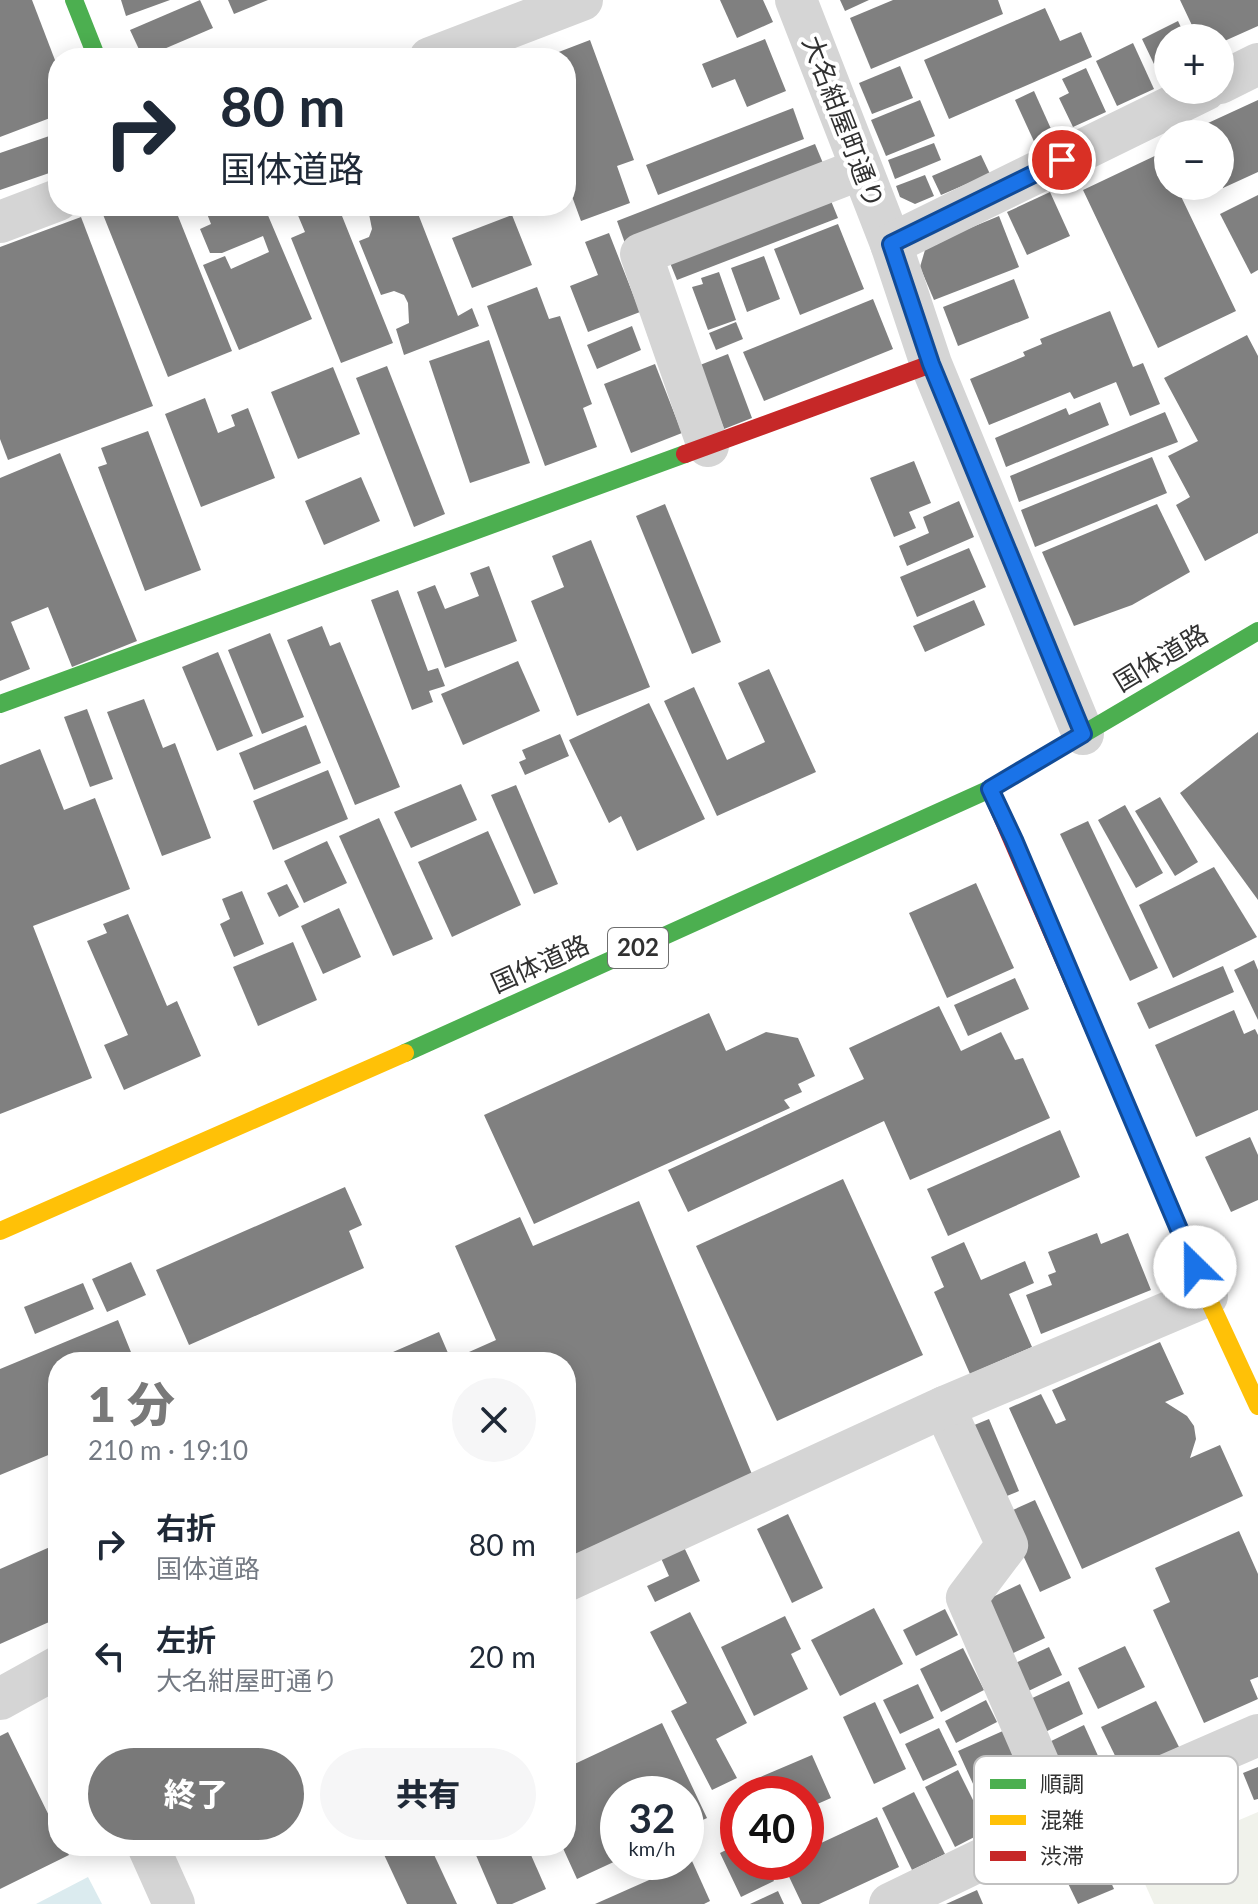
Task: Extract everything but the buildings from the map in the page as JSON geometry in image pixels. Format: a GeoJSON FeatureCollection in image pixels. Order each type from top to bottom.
{"type":"FeatureCollection","features":[{"type":"Feature","properties":{"kind":"main road"},"geometry":{"type":"LineString","coordinates":[[74,0],[93,48]]}},
{"type":"Feature","properties":{"kind":"main road"},"geometry":{"type":"LineString","coordinates":[[0,704],[931,364]]}},
{"type":"Feature","properties":{"kind":"main road","name":"国体道路"},"geometry":{"type":"LineString","coordinates":[[0,1231],[337,1084],[990,789],[1258,631]]}},
{"type":"Feature","properties":{"kind":"main road"},"geometry":{"type":"LineString","coordinates":[[990,789],[1207,1296],[1258,1406]]}},
{"type":"Feature","properties":{"kind":"street"},"geometry":{"type":"LineString","coordinates":[[456,48],[582,0]]}},
{"type":"Feature","properties":{"kind":"street","name":"大名紺屋町通り"},"geometry":{"type":"LineString","coordinates":[[796,0],[891,244],[931,364],[1083,734]]}},
{"type":"Feature","properties":{"kind":"street"},"geometry":{"type":"LineString","coordinates":[[1234,76],[1258,64]]}},
{"type":"Feature","properties":{"kind":"street"},"geometry":{"type":"LineString","coordinates":[[891,244],[1176,104]]}},
{"type":"Feature","properties":{"kind":"street"},"geometry":{"type":"LineString","coordinates":[[708,446],[641,254],[861,169]]}},
{"type":"Feature","properties":{"kind":"street"},"geometry":{"type":"LineString","coordinates":[[0,222],[48,204]]}},
{"type":"Feature","properties":{"kind":"street"},"geometry":{"type":"LineString","coordinates":[[576,1576],[944,1407],[1207,1296]]}},
{"type":"Feature","properties":{"kind":"street"},"geometry":{"type":"LineString","coordinates":[[944,1407],[1007,1545],[967,1598],[1035,1756]]}},
{"type":"Feature","properties":{"kind":"street"},"geometry":{"type":"LineString","coordinates":[[0,1699],[48,1673]]}},
{"type":"Feature","properties":{"kind":"street"},"geometry":{"type":"LineString","coordinates":[[1210,1756],[1258,1735]]}},
{"type":"Feature","properties":{"kind":"street"},"geometry":{"type":"LineString","coordinates":[[152,1856],[174,1904]]}},
{"type":"Feature","properties":{"kind":"street"},"geometry":{"type":"LineString","coordinates":[[890,1904],[974,1863]]}},
{"type":"Feature","properties":{"kind":"shaded area"},"geometry":{"type":"Polygon","coordinates":[[[1258,1812],[1258,1904],[1154,1904],[1145,1884],[1238,1884],[1238,1821],[1258,1812]]]}},
{"type":"Feature","properties":{"kind":"shaded area"},"geometry":{"type":"Polygon","coordinates":[[[88,1877],[102,1904],[36,1904],[88,1877]]]}},
{"type":"Feature","properties":{"kind":"traffic: fast"},"geometry":{"type":"LineString","coordinates":[[74,0],[93,48]]}},
{"type":"Feature","properties":{"kind":"traffic: fast"},"geometry":{"type":"LineString","coordinates":[[0,704],[685,454]]}},
{"type":"Feature","properties":{"kind":"traffic: fast"},"geometry":{"type":"LineString","coordinates":[[405,1053],[990,789],[1258,631]]}},
{"type":"Feature","properties":{"kind":"traffic: slow"},"geometry":{"type":"LineString","coordinates":[[0,1231],[405,1053]]}},
{"type":"Feature","properties":{"kind":"traffic: slow"},"geometry":{"type":"LineString","coordinates":[[1126,1104],[1207,1296],[1258,1406]]}},
{"type":"Feature","properties":{"kind":"traffic: jam"},"geometry":{"type":"LineString","coordinates":[[685,454],[931,364]]}},
{"type":"Feature","properties":{"kind":"traffic: jam"},"geometry":{"type":"LineString","coordinates":[[990,789],[1126,1104]]}},
{"type":"Feature","properties":{"kind":"route"},"geometry":{"type":"LineString","coordinates":[[1062,160],[891,244],[931,364],[1083,734],[990,789],[1195,1267]]}}]}
